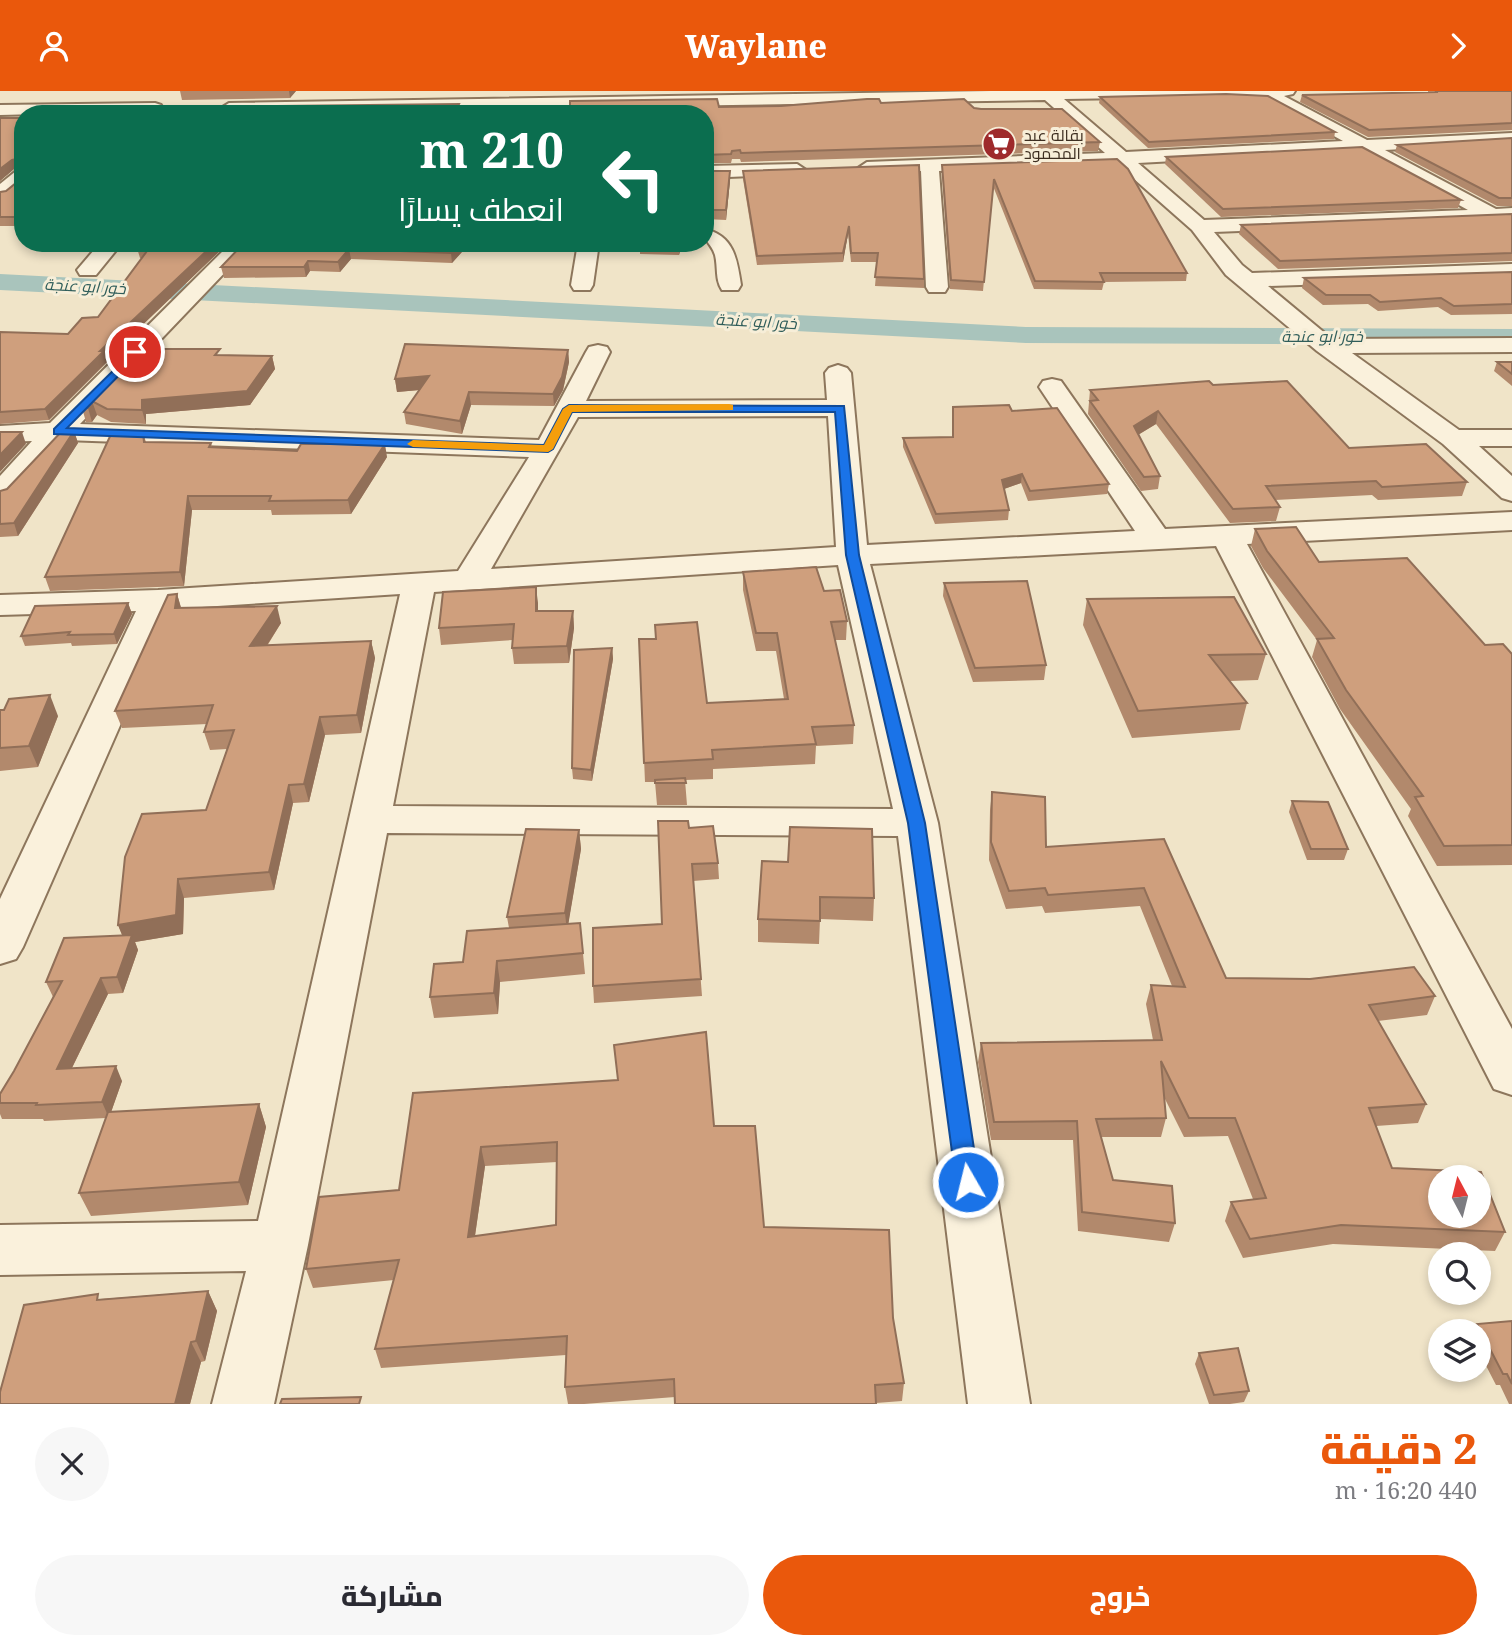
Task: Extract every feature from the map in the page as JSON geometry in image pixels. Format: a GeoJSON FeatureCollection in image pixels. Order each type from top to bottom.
{"type":"FeatureCollection","features":[{"type":"Feature","properties":{"kind":"street"},"geometry":{"type":"LineString","coordinates":[[287,105],[301,91]]}},
{"type":"Feature","properties":{"kind":"street"},"geometry":{"type":"LineString","coordinates":[[364,105],[838,95],[1287,91]]}},
{"type":"Feature","properties":{"kind":"street"},"geometry":{"type":"LineString","coordinates":[[1265,92],[1502,214]]}},
{"type":"Feature","properties":{"kind":"street"},"geometry":{"type":"LineString","coordinates":[[1047,93],[1199,226],[1234,269],[1326,346],[1453,438],[1512,492]]}},
{"type":"Feature","properties":{"kind":"street"},"geometry":{"type":"LineString","coordinates":[[851,168],[1121,158],[1512,138]]}},
{"type":"Feature","properties":{"kind":"street"},"geometry":{"type":"LineString","coordinates":[[930,166],[937,287]]}},
{"type":"Feature","properties":{"kind":"street"},"geometry":{"type":"LineString","coordinates":[[714,172],[811,169]]}},
{"type":"Feature","properties":{"kind":"street"},"geometry":{"type":"LineString","coordinates":[[0,194],[14,182]]}},
{"type":"Feature","properties":{"kind":"street"},"geometry":{"type":"LineString","coordinates":[[1199,226],[1502,214]]}},
{"type":"Feature","properties":{"kind":"street"},"geometry":{"type":"LineString","coordinates":[[714,237],[724,247],[730,285]]}},
{"type":"Feature","properties":{"kind":"street"},"geometry":{"type":"LineString","coordinates":[[88,270],[104,252]]}},
{"type":"Feature","properties":{"kind":"street"},"geometry":{"type":"LineString","coordinates":[[0,494],[58,431],[234,252]]}},
{"type":"Feature","properties":{"kind":"street"},"geometry":{"type":"LineString","coordinates":[[582,285],[588,252]]}},
{"type":"Feature","properties":{"kind":"street"},"geometry":{"type":"LineString","coordinates":[[1247,280],[1512,271]]}},
{"type":"Feature","properties":{"kind":"street"},"geometry":{"type":"LineString","coordinates":[[1326,346],[1512,345]]}},
{"type":"Feature","properties":{"kind":"street"},"geometry":{"type":"LineString","coordinates":[[469,579],[548,449],[598,352]]}},
{"type":"Feature","properties":{"kind":"street"},"geometry":{"type":"LineString","coordinates":[[1052,387],[1156,539]]}},
{"type":"Feature","properties":{"kind":"street"},"geometry":{"type":"LineString","coordinates":[[569,409],[839,391],[852,555],[917,823],[999,1404]]}},
{"type":"Feature","properties":{"kind":"street"},"geometry":{"type":"LineString","coordinates":[[0,434],[58,431],[548,449]]}},
{"type":"Feature","properties":{"kind":"street"},"geometry":{"type":"LineString","coordinates":[[1453,438],[1512,439]]}},
{"type":"Feature","properties":{"kind":"street"},"geometry":{"type":"LineString","coordinates":[[0,605],[158,600],[852,555],[1512,521]]}},
{"type":"Feature","properties":{"kind":"street"},"geometry":{"type":"LineString","coordinates":[[1227,536],[1512,1075]]}},
{"type":"Feature","properties":{"kind":"street"},"geometry":{"type":"LineString","coordinates":[[243,1404],[280,1245],[419,584]]}},
{"type":"Feature","properties":{"kind":"street"},"geometry":{"type":"LineString","coordinates":[[0,947],[158,600]]}},
{"type":"Feature","properties":{"kind":"street"},"geometry":{"type":"LineString","coordinates":[[369,820],[917,823]]}},
{"type":"Feature","properties":{"kind":"street"},"geometry":{"type":"LineString","coordinates":[[0,1250],[280,1245]]}},
{"type":"Feature","properties":{"kind":"building"},"geometry":{"type":"Polygon","coordinates":[[[1435,91],[1512,91],[1512,123],[1369,130],[1302,95],[1438,92],[1435,91]]]}},
{"type":"Feature","properties":{"kind":"building"},"geometry":{"type":"Polygon","coordinates":[[[1226,94],[1268,96],[1335,132],[1149,142],[1100,97],[1226,94]]]}},
{"type":"Feature","properties":{"kind":"building"},"geometry":{"type":"Polygon","coordinates":[[[717,99],[719,107],[781,106],[867,99],[879,99],[881,103],[964,99],[974,108],[981,109],[1062,109],[1100,142],[741,153],[740,150],[732,151],[731,154],[714,155],[714,105],[570,105],[570,101],[717,99]]]}},
{"type":"Feature","properties":{"kind":"building"},"geometry":{"type":"Polygon","coordinates":[[[459,104],[458,105],[370,105],[459,104]]]}},
{"type":"Feature","properties":{"kind":"building"},"geometry":{"type":"Polygon","coordinates":[[[0,118],[14,118],[14,160],[0,169],[0,118]]]}},
{"type":"Feature","properties":{"kind":"building"},"geometry":{"type":"Polygon","coordinates":[[[1512,138],[1512,198],[1499,198],[1397,145],[1512,138]]]}},
{"type":"Feature","properties":{"kind":"building"},"geometry":{"type":"Polygon","coordinates":[[[1362,147],[1461,200],[1223,209],[1166,157],[1362,147]]]}},
{"type":"Feature","properties":{"kind":"building"},"geometry":{"type":"Polygon","coordinates":[[[1117,159],[1128,169],[1187,273],[1100,273],[1104,282],[1035,281],[994,179],[984,282],[951,280],[942,165],[1117,159]]]}},
{"type":"Feature","properties":{"kind":"building"},"geometry":{"type":"Polygon","coordinates":[[[919,165],[924,279],[875,277],[878,253],[851,253],[849,226],[843,253],[757,256],[743,171],[919,165]]]}},
{"type":"Feature","properties":{"kind":"building"},"geometry":{"type":"Polygon","coordinates":[[[714,171],[730,171],[726,210],[714,210],[714,171]]]}},
{"type":"Feature","properties":{"kind":"building"},"geometry":{"type":"Polygon","coordinates":[[[14,184],[14,217],[0,217],[0,192],[14,184]]]}},
{"type":"Feature","properties":{"kind":"building"},"geometry":{"type":"Polygon","coordinates":[[[1512,214],[1512,253],[1280,261],[1241,225],[1512,214]]]}},
{"type":"Feature","properties":{"kind":"building"},"geometry":{"type":"Polygon","coordinates":[[[146,252],[205,252],[100,351],[104,351],[45,409],[0,412],[0,332],[68,334],[82,318],[98,317],[146,252]]]}},
{"type":"Feature","properties":{"kind":"building"},"geometry":{"type":"Polygon","coordinates":[[[235,252],[346,252],[338,262],[308,261],[304,267],[221,267],[235,252]]]}},
{"type":"Feature","properties":{"kind":"building"},"geometry":{"type":"Polygon","coordinates":[[[1512,272],[1512,304],[1454,306],[1441,298],[1380,302],[1370,295],[1326,295],[1304,278],[1512,272]]]}},
{"type":"Feature","properties":{"kind":"building"},"geometry":{"type":"Polygon","coordinates":[[[405,344],[568,350],[562,377],[553,394],[469,392],[460,421],[404,412],[429,376],[395,379],[405,344]]]}},
{"type":"Feature","properties":{"kind":"building"},"geometry":{"type":"Polygon","coordinates":[[[139,349],[220,349],[215,355],[272,356],[247,391],[142,400],[142,410],[107,409],[92,401],[88,408],[82,408],[139,349]]]}},
{"type":"Feature","properties":{"kind":"building"},"geometry":{"type":"Polygon","coordinates":[[[1497,362],[1512,362],[1512,374],[1497,362]]]}},
{"type":"Feature","properties":{"kind":"building"},"geometry":{"type":"Polygon","coordinates":[[[1209,381],[1213,385],[1287,381],[1349,448],[1426,444],[1467,482],[1382,487],[1376,481],[1266,486],[1280,507],[1233,509],[1158,411],[1134,426],[1160,476],[1144,477],[1090,401],[1098,400],[1090,390],[1209,381]]]}},
{"type":"Feature","properties":{"kind":"building"},"geometry":{"type":"Polygon","coordinates":[[[1009,405],[1012,411],[1057,408],[1109,484],[1030,491],[1022,474],[1002,480],[1009,510],[936,514],[903,438],[953,437],[953,407],[1009,405]]]}},
{"type":"Feature","properties":{"kind":"building"},"geometry":{"type":"Polygon","coordinates":[[[62,431],[74,431],[14,523],[0,524],[0,491],[7,489],[62,431]]]}},
{"type":"Feature","properties":{"kind":"building"},"geometry":{"type":"Polygon","coordinates":[[[0,432],[22,432],[0,455],[0,432]]]}},
{"type":"Feature","properties":{"kind":"building"},"geometry":{"type":"Polygon","coordinates":[[[112,432],[143,433],[144,442],[211,443],[209,447],[297,451],[301,444],[385,444],[348,500],[269,501],[271,496],[188,496],[180,572],[45,577],[112,432]]]}},
{"type":"Feature","properties":{"kind":"building"},"geometry":{"type":"Polygon","coordinates":[[[1296,527],[1319,562],[1407,558],[1485,645],[1503,644],[1512,654],[1512,845],[1444,846],[1415,797],[1423,796],[1346,690],[1317,639],[1334,638],[1267,551],[1255,529],[1296,527]]]}},
{"type":"Feature","properties":{"kind":"building"},"geometry":{"type":"Polygon","coordinates":[[[816,567],[824,591],[840,590],[847,621],[831,622],[854,725],[812,727],[816,744],[712,750],[713,759],[644,763],[639,639],[656,639],[655,625],[697,622],[707,703],[788,699],[777,633],[756,633],[743,572],[816,567]]]}},
{"type":"Feature","properties":{"kind":"building"},"geometry":{"type":"Polygon","coordinates":[[[1027,581],[1046,665],[975,668],[944,583],[1027,581]]]}},
{"type":"Feature","properties":{"kind":"building"},"geometry":{"type":"Polygon","coordinates":[[[536,587],[536,611],[573,611],[567,646],[512,648],[514,624],[439,628],[443,592],[536,587]]]}},
{"type":"Feature","properties":{"kind":"building"},"geometry":{"type":"Polygon","coordinates":[[[177,594],[175,608],[277,606],[250,646],[371,641],[357,715],[320,717],[304,784],[289,785],[269,872],[178,879],[176,915],[118,925],[125,857],[142,814],[206,810],[234,730],[204,732],[213,705],[115,711],[168,595],[177,594]]]}},
{"type":"Feature","properties":{"kind":"building"},"geometry":{"type":"Polygon","coordinates":[[[1234,597],[1266,654],[1209,655],[1247,703],[1138,711],[1087,599],[1234,597]]]}},
{"type":"Feature","properties":{"kind":"building"},"geometry":{"type":"Polygon","coordinates":[[[128,603],[114,634],[68,635],[70,632],[21,636],[35,606],[128,603]]]}},
{"type":"Feature","properties":{"kind":"building"},"geometry":{"type":"Polygon","coordinates":[[[612,648],[591,770],[572,768],[574,650],[612,648]]]}},
{"type":"Feature","properties":{"kind":"building"},"geometry":{"type":"Polygon","coordinates":[[[50,695],[29,746],[0,748],[0,710],[4,710],[9,699],[50,695]]]}},
{"type":"Feature","properties":{"kind":"building"},"geometry":{"type":"Polygon","coordinates":[[[685,778],[686,783],[655,783],[655,780],[685,778]]]}},
{"type":"Feature","properties":{"kind":"building"},"geometry":{"type":"Polygon","coordinates":[[[992,792],[1045,797],[1046,847],[1164,839],[1226,978],[1310,979],[1414,967],[1435,996],[1369,1005],[1426,1104],[1369,1108],[1392,1168],[1428,1170],[1428,1229],[1341,1225],[1250,1239],[1231,1202],[1266,1198],[1235,1118],[1189,1118],[1161,1061],[1166,1118],[1096,1119],[1113,1180],[1172,1186],[1175,1223],[1082,1212],[1077,1121],[994,1122],[981,1043],[1162,1040],[1151,985],[1185,987],[1144,888],[1048,895],[1045,888],[1009,891],[991,842],[992,792]]]}},
{"type":"Feature","properties":{"kind":"building"},"geometry":{"type":"Polygon","coordinates":[[[1292,801],[1328,802],[1348,849],[1311,849],[1292,801]]]}},
{"type":"Feature","properties":{"kind":"building"},"geometry":{"type":"Polygon","coordinates":[[[658,821],[688,821],[689,828],[713,826],[718,863],[692,864],[701,979],[593,986],[593,928],[662,924],[658,821]]]}},
{"type":"Feature","properties":{"kind":"building"},"geometry":{"type":"Polygon","coordinates":[[[790,827],[872,829],[874,898],[820,897],[820,921],[758,919],[762,861],[788,862],[790,827]]]}},
{"type":"Feature","properties":{"kind":"building"},"geometry":{"type":"Polygon","coordinates":[[[526,829],[579,830],[565,913],[507,917],[526,829]]]}},
{"type":"Feature","properties":{"kind":"building"},"geometry":{"type":"Polygon","coordinates":[[[580,923],[583,953],[497,961],[494,993],[430,997],[434,964],[463,962],[467,931],[580,923]]]}},
{"type":"Feature","properties":{"kind":"building"},"geometry":{"type":"Polygon","coordinates":[[[132,935],[117,977],[101,978],[57,1069],[116,1066],[102,1102],[36,1105],[37,1103],[0,1103],[0,1094],[62,981],[46,982],[64,938],[132,935]]]}},
{"type":"Feature","properties":{"kind":"building"},"geometry":{"type":"Polygon","coordinates":[[[706,1032],[714,1126],[755,1126],[764,1227],[889,1230],[893,1318],[904,1383],[875,1385],[876,1404],[675,1404],[674,1379],[565,1387],[567,1336],[375,1349],[399,1260],[306,1269],[319,1197],[399,1190],[413,1093],[618,1080],[614,1045],[706,1032]],[[557,1142],[481,1147],[468,1237],[556,1225],[557,1142]]]}},
{"type":"Feature","properties":{"kind":"building"},"geometry":{"type":"Polygon","coordinates":[[[259,1104],[239,1182],[79,1193],[108,1112],[259,1104]]]}},
{"type":"Feature","properties":{"kind":"building"},"geometry":{"type":"Polygon","coordinates":[[[1491,1197],[1505,1232],[1435,1229],[1491,1229],[1491,1197]]]}},
{"type":"Feature","properties":{"kind":"building"},"geometry":{"type":"Polygon","coordinates":[[[208,1291],[196,1341],[191,1342],[175,1404],[0,1404],[0,1392],[24,1305],[98,1294],[97,1300],[208,1291]]]}},
{"type":"Feature","properties":{"kind":"building"},"geometry":{"type":"Polygon","coordinates":[[[1512,1321],[1512,1384],[1507,1374],[1503,1374],[1491,1351],[1491,1323],[1512,1321]]]}},
{"type":"Feature","properties":{"kind":"building"},"geometry":{"type":"Polygon","coordinates":[[[1238,1348],[1249,1391],[1214,1395],[1199,1353],[1238,1348]]]}},
{"type":"Feature","properties":{"kind":"building"},"geometry":{"type":"Polygon","coordinates":[[[361,1397],[359,1404],[280,1404],[282,1399],[361,1397]]]}},
{"type":"Feature","properties":{"kind":"waterway","name":"خور ابو عنجة"},"geometry":{"type":"LineString","coordinates":[[0,282],[1026,335],[1512,337]]}},
{"type":"Feature","properties":{"kind":"slow traffic"},"geometry":{"type":"LineString","coordinates":[[413,444],[548,449],[569,409],[729,407]]}},
{"type":"Feature","properties":{"kind":"place","name":"بقالة عبد المحمود"},"geometry":{"type":"Point","coordinates":[999,144]}},
{"type":"Feature","properties":{"kind":"route"},"geometry":{"type":"LineString","coordinates":[[135,352],[58,431],[548,449],[569,409],[840,408],[852,555],[917,823],[968,1182]]}}]}
